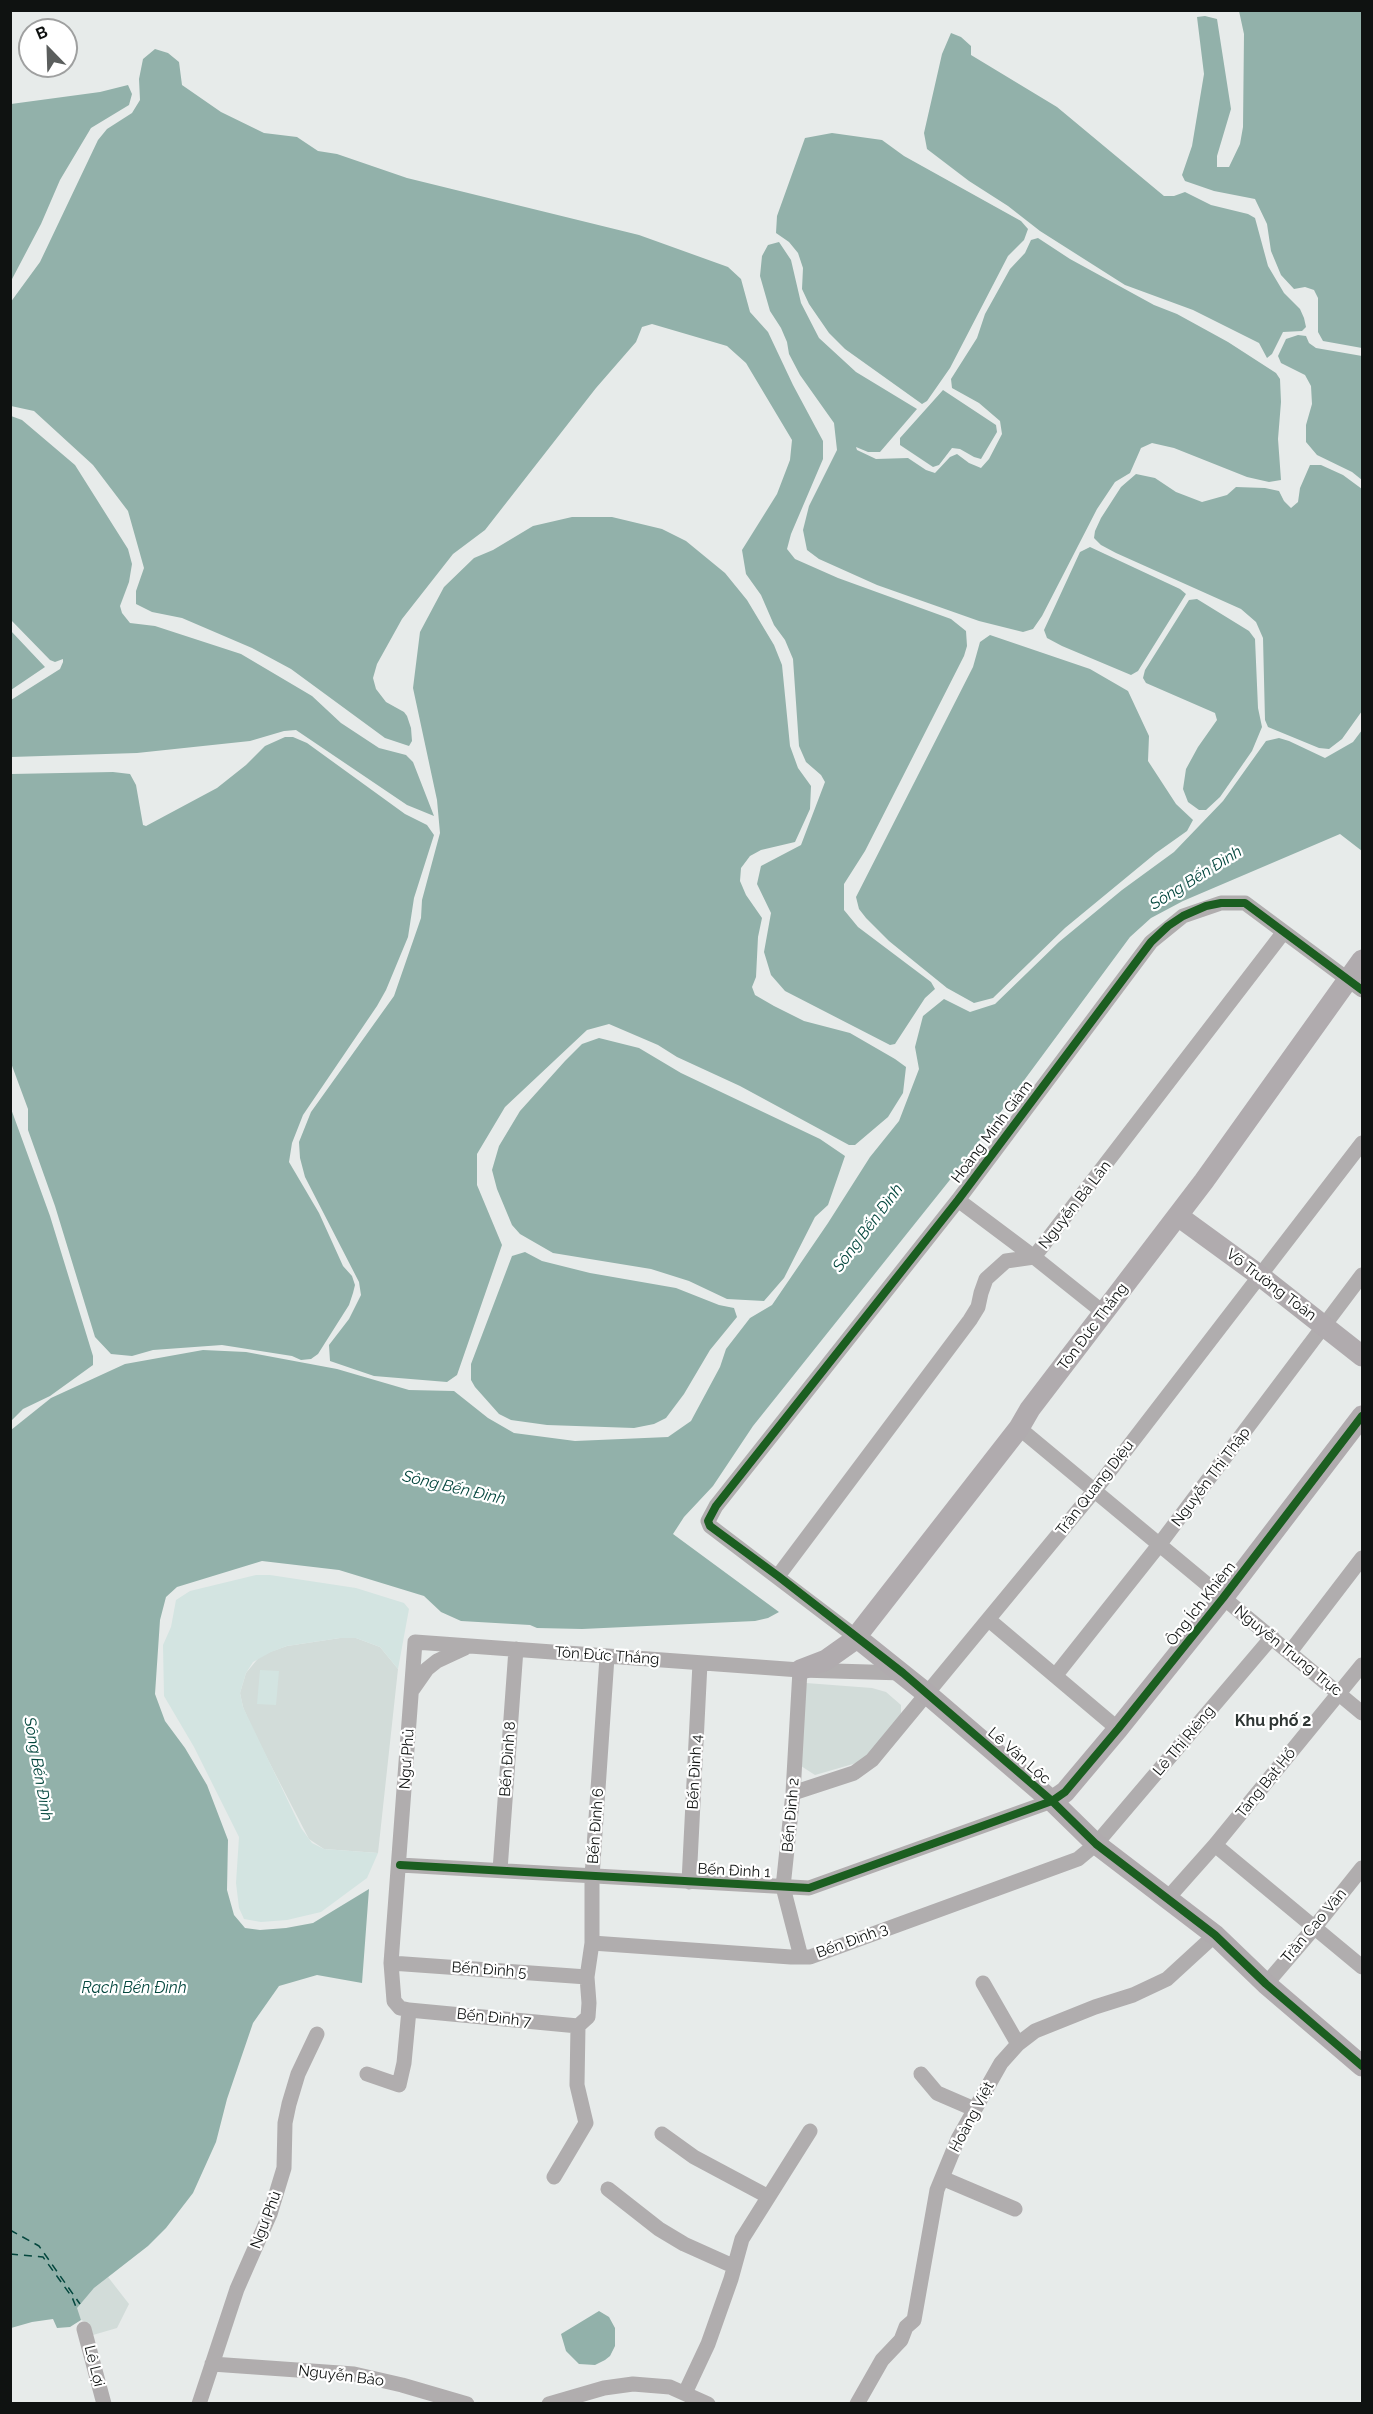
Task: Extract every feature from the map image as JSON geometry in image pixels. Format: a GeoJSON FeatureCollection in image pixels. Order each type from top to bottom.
{"type":"FeatureCollection","features":[{"type":"Feature","properties":{"kind":"street","name":"Hoàng Minh Giám"},"geometry":{"type":"LineString","coordinates":[[708,1521],[716,1506],[958,1200],[1151,942],[1168,926],[1183,916],[1206,906],[1245,903],[1355,985]]}},
{"type":"Feature","properties":{"kind":"street","name":"Nguyễn Bá Lân"},"geometry":{"type":"LineString","coordinates":[[778,1576],[970,1320],[978,1307],[987,1279],[1006,1261],[1034,1257],[1283,933]]}},
{"type":"Feature","properties":{"kind":"street","name":"Tôn Đức Thắng"},"geometry":{"type":"LineString","coordinates":[[800,1671],[826,1660],[856,1637],[1019,1428],[1030,1409],[1355,985],[1362,960]]}},
{"type":"Feature","properties":{"kind":"street","name":"Trần Quang Diệu"},"geometry":{"type":"LineString","coordinates":[[794,1793],[861,1770],[872,1760],[1095,1490],[1362,1143]]}},
{"type":"Feature","properties":{"kind":"street"},"geometry":{"type":"LineString","coordinates":[[958,1200],[1104,1313]]}},
{"type":"Feature","properties":{"kind":"street","name":"Võ Trường Toản"},"geometry":{"type":"LineString","coordinates":[[1178,1216],[1259,1275],[1362,1356]]}},
{"type":"Feature","properties":{"kind":"street","name":"Nguyễn Thị Thập"},"geometry":{"type":"LineString","coordinates":[[1055,1676],[1159,1545],[1362,1275]]}},
{"type":"Feature","properties":{"kind":"street","name":"Ông Ích Khiêm"},"geometry":{"type":"LineString","coordinates":[[1052,1802],[1065,1792],[1118,1729],[1223,1598],[1362,1416]]}},
{"type":"Feature","properties":{"kind":"street","name":"Nguyễn Trung Trực"},"geometry":{"type":"LineString","coordinates":[[1019,1428],[1362,1713]]}},
{"type":"Feature","properties":{"kind":"street","name":"Lê Văn Lộc"},"geometry":{"type":"LineString","coordinates":[[708,1521],[710,1526],[903,1673],[1052,1802],[1096,1844],[1215,1935],[1266,1984],[1362,2066]]}},
{"type":"Feature","properties":{"kind":"street"},"geometry":{"type":"LineString","coordinates":[[1290,1652],[1362,1558]]}},
{"type":"Feature","properties":{"kind":"street"},"geometry":{"type":"LineString","coordinates":[[989,1620],[1118,1729]]}},
{"type":"Feature","properties":{"kind":"street","name":"Lê Thị Riêng"},"geometry":{"type":"LineString","coordinates":[[1096,1844],[1272,1637]]}},
{"type":"Feature","properties":{"kind":"street","name":"Tôn Đức Thắng"},"geometry":{"type":"LineString","coordinates":[[415,1642],[800,1671],[903,1673]]}},
{"type":"Feature","properties":{"kind":"street","name":"Ngư Phủ"},"geometry":{"type":"LineString","coordinates":[[409,2010],[400,2008],[393,1997],[391,1963],[415,1642]]}},
{"type":"Feature","properties":{"kind":"street"},"geometry":{"type":"LineString","coordinates":[[411,1693],[427,1669],[437,1661],[456,1650],[471,1646]]}},
{"type":"Feature","properties":{"kind":"street","name":"Bến Đình 8"},"geometry":{"type":"LineString","coordinates":[[500,1870],[516,1649]]}},
{"type":"Feature","properties":{"kind":"street","name":"Bến Đình 6"},"geometry":{"type":"LineString","coordinates":[[578,2026],[588,2017],[587,1977],[592,1943],[592,1877],[607,1657]]}},
{"type":"Feature","properties":{"kind":"street","name":"Bến Đình 4"},"geometry":{"type":"LineString","coordinates":[[689,1882],[700,1663]]}},
{"type":"Feature","properties":{"kind":"street","name":"Tăng Bạt Hổ"},"geometry":{"type":"LineString","coordinates":[[1167,1899],[1215,1845],[1362,1665]]}},
{"type":"Feature","properties":{"kind":"street","name":"Bến Đình 2"},"geometry":{"type":"LineString","coordinates":[[800,1671],[794,1793],[783,1887],[801,1957]]}},
{"type":"Feature","properties":{"kind":"street","name":"Bến Đình 1"},"geometry":{"type":"LineString","coordinates":[[400,1865],[809,1888],[1052,1802]]}},
{"type":"Feature","properties":{"kind":"street","name":"Bến Đình 3"},"geometry":{"type":"LineString","coordinates":[[592,1943],[801,1957],[819,1955],[1078,1858],[1096,1844]]}},
{"type":"Feature","properties":{"kind":"street"},"geometry":{"type":"LineString","coordinates":[[1215,1845],[1362,1967]]}},
{"type":"Feature","properties":{"kind":"street","name":"Trần Cao Vân"},"geometry":{"type":"LineString","coordinates":[[1266,1984],[1362,1868]]}},
{"type":"Feature","properties":{"kind":"street","name":"Hoàng Việt"},"geometry":{"type":"LineString","coordinates":[[857,2403],[882,2360],[901,2340],[906,2327],[914,2320],[929,2225],[942,2178],[974,2109],[1001,2063],[1018,2044],[1035,2031],[1132,1995],[1167,1979],[1215,1935]]}},
{"type":"Feature","properties":{"kind":"street","name":"Bến Đình 5"},"geometry":{"type":"LineString","coordinates":[[391,1963],[587,1977]]}},
{"type":"Feature","properties":{"kind":"street"},"geometry":{"type":"LineString","coordinates":[[983,1983],[1018,2044]]}},
{"type":"Feature","properties":{"kind":"street"},"geometry":{"type":"LineString","coordinates":[[367,2074],[399,2085],[404,2063],[409,2010]]}},
{"type":"Feature","properties":{"kind":"street","name":"Bến Đình 7"},"geometry":{"type":"LineString","coordinates":[[409,2010],[578,2026]]}},
{"type":"Feature","properties":{"kind":"street"},"geometry":{"type":"LineString","coordinates":[[554,2177],[586,2123],[578,2085],[578,2026]]}},
{"type":"Feature","properties":{"kind":"street","name":"Ngư Phủ"},"geometry":{"type":"LineString","coordinates":[[199,2403],[237,2289],[270,2214],[284,2168],[285,2123],[298,2074],[317,2034]]}},
{"type":"Feature","properties":{"kind":"street"},"geometry":{"type":"LineString","coordinates":[[921,2074],[935,2092],[974,2109]]}},
{"type":"Feature","properties":{"kind":"street"},"geometry":{"type":"LineString","coordinates":[[684,2393],[708,2344],[742,2239],[767,2196],[801,2149],[810,2131]]}},
{"type":"Feature","properties":{"kind":"street"},"geometry":{"type":"LineString","coordinates":[[662,2134],[694,2157],[767,2196]]}},
{"type":"Feature","properties":{"kind":"street"},"geometry":{"type":"LineString","coordinates":[[942,2178],[1015,2209]]}},
{"type":"Feature","properties":{"kind":"street"},"geometry":{"type":"LineString","coordinates":[[608,2189],[659,2229],[702,2253],[733,2266]]}},
{"type":"Feature","properties":{"kind":"street","name":"Lê Lợi"},"geometry":{"type":"LineString","coordinates":[[84,2329],[104,2403]]}},
{"type":"Feature","properties":{"kind":"street","name":"Nguyễn Bảo"},"geometry":{"type":"LineString","coordinates":[[212,2364],[354,2374],[467,2403]]}},
{"type":"Feature","properties":{"kind":"street"},"geometry":{"type":"LineString","coordinates":[[549,2403],[566,2401],[618,2385],[633,2384],[670,2387],[708,2403]]}},
{"type":"Feature","properties":{"kind":"shaded area"},"geometry":{"type":"Polygon","coordinates":[[[256,1575],[270,1575],[356,1588],[404,1603],[409,1609],[398,1669],[380,1647],[356,1638],[340,1638],[287,1646],[253,1662],[246,1673],[240,1693],[243,1707],[301,1828],[312,1843],[324,1849],[378,1853],[367,1878],[321,1912],[287,1920],[261,1922],[244,1919],[239,1908],[236,1883],[239,1837],[194,1747],[164,1696],[163,1645],[171,1627],[176,1600],[190,1591],[256,1575]]]}},
{"type":"Feature","properties":{"kind":"shaded area"},"geometry":{"type":"Polygon","coordinates":[[[340,1638],[356,1638],[380,1647],[398,1669],[378,1853],[324,1849],[309,1839],[252,1729],[240,1693],[246,1673],[261,1655],[287,1646],[340,1638]]]}},
{"type":"Feature","properties":{"kind":"shaded area"},"geometry":{"type":"Polygon","coordinates":[[[260,1670],[279,1671],[276,1705],[257,1704],[260,1670]]]}},
{"type":"Feature","properties":{"kind":"shaded area"},"geometry":{"type":"Polygon","coordinates":[[[806,1683],[872,1688],[886,1692],[901,1705],[901,1714],[871,1754],[860,1762],[815,1775],[801,1766],[806,1683]]]}},
{"type":"Feature","properties":{"kind":"shaded area"},"geometry":{"type":"Polygon","coordinates":[[[108,2277],[129,2304],[117,2328],[93,2335],[89,2323],[81,2320],[76,2308],[94,2288],[108,2277]]]}},
{"type":"Feature","properties":{"kind":"water"},"geometry":{"type":"Polygon","coordinates":[[[1239,11],[1362,11],[1362,348],[1323,341],[1318,332],[1318,298],[1314,290],[1305,287],[1294,289],[1281,275],[1271,251],[1267,224],[1255,199],[1214,191],[1185,181],[1182,175],[1192,146],[1204,74],[1197,17],[1217,19],[1231,109],[1217,156],[1217,167],[1229,167],[1240,144],[1243,127],[1244,34],[1239,11]]]}},
{"type":"Feature","properties":{"kind":"water"},"geometry":{"type":"Polygon","coordinates":[[[951,33],[961,37],[971,46],[971,55],[1057,107],[1164,196],[1174,196],[1185,192],[1211,205],[1248,214],[1255,218],[1268,266],[1284,293],[1300,309],[1306,327],[1302,331],[1283,332],[1272,354],[1267,358],[1259,343],[1193,310],[1125,285],[1040,231],[927,149],[924,133],[942,54],[951,33]]]}},
{"type":"Feature","properties":{"kind":"water"},"geometry":{"type":"Polygon","coordinates":[[[155,49],[168,53],[179,62],[182,85],[221,112],[264,133],[297,137],[318,151],[337,154],[407,178],[639,235],[728,267],[741,279],[750,312],[768,332],[823,441],[823,459],[791,534],[787,549],[795,559],[838,578],[951,619],[966,631],[967,646],[964,656],[865,851],[844,884],[844,910],[858,927],[931,982],[935,989],[925,998],[895,1044],[890,1045],[785,991],[771,975],[764,952],[771,913],[757,884],[761,866],[801,845],[825,782],[821,775],[806,762],[799,746],[793,659],[761,595],[746,574],[742,550],[777,494],[790,460],[792,440],[746,363],[727,346],[652,324],[642,327],[636,342],[596,388],[485,530],[453,554],[402,619],[377,664],[373,678],[376,689],[386,702],[407,716],[412,741],[409,746],[385,738],[291,669],[252,648],[182,618],[152,612],[136,604],[136,591],[144,568],[128,511],[93,465],[34,411],[11,406],[10,303],[40,262],[98,140],[107,129],[132,113],[140,100],[139,79],[143,59],[155,49]]]}},
{"type":"Feature","properties":{"kind":"water"},"geometry":{"type":"Polygon","coordinates":[[[128,85],[132,94],[129,105],[91,128],[60,180],[41,224],[11,281],[11,104],[100,92],[128,85]]]}},
{"type":"Feature","properties":{"kind":"water"},"geometry":{"type":"Polygon","coordinates":[[[832,133],[882,140],[904,156],[1021,221],[1028,229],[1024,240],[1008,256],[950,368],[927,401],[922,404],[845,349],[829,333],[809,304],[802,289],[803,268],[798,253],[789,242],[776,233],[777,216],[805,138],[832,133]]]}},
{"type":"Feature","properties":{"kind":"water"},"geometry":{"type":"Polygon","coordinates":[[[1038,238],[1070,259],[1154,305],[1177,314],[1228,342],[1276,373],[1280,379],[1278,439],[1281,480],[1269,482],[1247,477],[1174,448],[1152,443],[1141,448],[1130,473],[1115,482],[1097,509],[1042,616],[1033,629],[1023,632],[979,621],[877,585],[819,559],[807,550],[803,530],[809,506],[837,450],[834,423],[800,375],[789,354],[781,328],[770,311],[760,276],[762,256],[768,245],[779,242],[791,260],[801,303],[819,338],[856,372],[917,409],[880,452],[868,452],[856,447],[857,450],[876,459],[908,458],[935,473],[950,457],[957,454],[981,468],[989,459],[1002,434],[1000,421],[979,403],[952,388],[951,379],[977,338],[985,314],[1010,269],[1025,253],[1031,240],[1038,238]]]}},
{"type":"Feature","properties":{"kind":"water"},"geometry":{"type":"Polygon","coordinates":[[[1298,335],[1306,336],[1309,343],[1316,348],[1362,356],[1362,480],[1352,472],[1317,455],[1306,442],[1306,425],[1312,404],[1311,386],[1305,375],[1281,363],[1278,356],[1286,339],[1298,335]]]}},
{"type":"Feature","properties":{"kind":"water"},"geometry":{"type":"Polygon","coordinates":[[[943,390],[996,425],[997,432],[981,459],[960,449],[952,448],[939,465],[933,467],[900,445],[900,438],[943,390]]]}},
{"type":"Feature","properties":{"kind":"water"},"geometry":{"type":"Polygon","coordinates":[[[11,416],[22,420],[75,465],[128,549],[132,564],[129,582],[120,606],[122,613],[130,623],[155,626],[241,654],[312,696],[341,723],[379,748],[406,755],[413,762],[434,816],[407,805],[296,730],[284,731],[250,741],[137,753],[11,757],[11,700],[60,669],[63,659],[55,662],[50,660],[11,620],[11,416]]]}},
{"type":"Feature","properties":{"kind":"water"},"geometry":{"type":"Polygon","coordinates":[[[1310,465],[1321,465],[1343,475],[1362,489],[1362,711],[1342,739],[1329,749],[1319,748],[1268,727],[1265,720],[1263,638],[1256,622],[1241,609],[1116,553],[1101,545],[1094,538],[1101,518],[1121,487],[1136,474],[1155,478],[1176,492],[1202,502],[1227,495],[1236,487],[1279,491],[1291,508],[1298,502],[1300,488],[1310,465]]]}},
{"type":"Feature","properties":{"kind":"water"},"geometry":{"type":"Polygon","coordinates":[[[572,517],[612,517],[662,529],[686,541],[725,573],[747,600],[774,645],[782,665],[790,746],[798,768],[811,786],[810,809],[795,842],[761,850],[750,856],[741,868],[740,881],[746,895],[762,918],[758,937],[756,977],[752,987],[755,995],[774,1006],[804,1021],[850,1033],[895,1059],[906,1067],[903,1093],[888,1117],[855,1145],[849,1145],[740,1086],[677,1057],[658,1045],[609,1024],[587,1030],[505,1107],[477,1154],[477,1185],[502,1245],[457,1375],[447,1382],[374,1376],[330,1361],[329,1345],[349,1319],[361,1295],[359,1282],[305,1177],[299,1142],[311,1112],[394,996],[421,918],[422,900],[440,833],[437,800],[413,688],[420,632],[444,587],[474,558],[493,550],[533,526],[572,517]]]}},
{"type":"Feature","properties":{"kind":"water"},"geometry":{"type":"Polygon","coordinates":[[[1090,547],[1180,589],[1186,594],[1138,671],[1131,675],[1062,646],[1047,638],[1044,630],[1080,552],[1090,547]]]}},
{"type":"Feature","properties":{"kind":"water"},"geometry":{"type":"Polygon","coordinates":[[[1197,599],[1249,631],[1255,639],[1258,708],[1262,727],[1252,751],[1220,797],[1206,810],[1199,810],[1188,802],[1183,789],[1186,769],[1217,720],[1215,713],[1146,683],[1143,678],[1145,670],[1189,600],[1197,599]]]}},
{"type":"Feature","properties":{"kind":"water"},"geometry":{"type":"Polygon","coordinates":[[[11,631],[45,667],[10,690],[11,631]]]}},
{"type":"Feature","properties":{"kind":"water"},"geometry":{"type":"Polygon","coordinates":[[[990,635],[1090,669],[1128,691],[1149,736],[1148,761],[1176,804],[1193,820],[1187,831],[1156,853],[1065,928],[993,998],[974,1003],[947,988],[889,941],[859,909],[856,897],[973,667],[980,642],[990,635]]]}},
{"type":"Feature","properties":{"kind":"water","name":"Rạch Bến Đình"},"geometry":{"type":"Polygon","coordinates":[[[1362,730],[1362,851],[1340,834],[1183,901],[1151,918],[1130,937],[957,1171],[753,1426],[713,1486],[684,1517],[673,1534],[779,1612],[755,1621],[582,1629],[537,1628],[530,1625],[461,1621],[441,1612],[424,1596],[339,1570],[262,1561],[177,1587],[166,1597],[160,1620],[155,1694],[165,1721],[185,1748],[207,1785],[228,1840],[227,1890],[234,1915],[245,1928],[260,1930],[313,1923],[369,1889],[362,1983],[317,1975],[279,1986],[253,2023],[227,2099],[216,2142],[193,2193],[166,2228],[148,2246],[94,2288],[77,2308],[81,2320],[70,2327],[57,2328],[53,2319],[11,2328],[11,1430],[51,1398],[125,1364],[203,1350],[246,1352],[337,1369],[409,1390],[454,1391],[488,1418],[514,1433],[575,1441],[668,1437],[691,1421],[720,1367],[726,1349],[750,1318],[772,1305],[870,1157],[899,1121],[919,1069],[915,1047],[923,1016],[944,999],[970,1012],[995,1004],[1059,942],[1122,890],[1174,852],[1223,801],[1266,741],[1279,738],[1325,758],[1353,742],[1362,730]]]}},
{"type":"Feature","properties":{"kind":"water"},"geometry":{"type":"Polygon","coordinates":[[[285,737],[293,737],[307,743],[405,814],[427,825],[434,835],[414,898],[408,937],[386,990],[303,1115],[292,1143],[289,1162],[319,1213],[343,1266],[352,1276],[355,1285],[353,1293],[349,1305],[318,1354],[311,1359],[301,1360],[292,1356],[222,1345],[153,1350],[132,1356],[111,1354],[95,1337],[55,1206],[28,1130],[28,1109],[11,1063],[11,774],[113,772],[130,774],[136,785],[143,825],[146,826],[217,788],[265,746],[285,737]]]}},
{"type":"Feature","properties":{"kind":"water"},"geometry":{"type":"Polygon","coordinates":[[[599,1038],[639,1048],[681,1073],[820,1139],[845,1156],[828,1205],[815,1217],[784,1278],[764,1301],[727,1299],[689,1281],[651,1269],[553,1253],[520,1234],[512,1225],[492,1170],[499,1146],[520,1111],[565,1061],[582,1044],[599,1038]]]}},
{"type":"Feature","properties":{"kind":"water"},"geometry":{"type":"Polygon","coordinates":[[[10,1106],[50,1216],[93,1356],[93,1365],[50,1396],[23,1409],[11,1421],[10,1106]]]}},
{"type":"Feature","properties":{"kind":"water"},"geometry":{"type":"Polygon","coordinates":[[[525,1252],[542,1261],[590,1273],[676,1288],[719,1305],[734,1308],[737,1317],[710,1350],[684,1394],[666,1418],[654,1424],[634,1428],[547,1425],[511,1420],[499,1414],[475,1387],[471,1380],[471,1364],[512,1256],[525,1252]]]}},
{"type":"Feature","properties":{"kind":"water"},"geometry":{"type":"Polygon","coordinates":[[[599,2311],[609,2317],[615,2328],[615,2346],[610,2356],[595,2365],[579,2364],[566,2351],[561,2334],[599,2311]]]}},
{"type":"Feature","properties":{"kind":"ferry route"},"geometry":{"type":"LineString","coordinates":[[10,2230],[39,2246],[80,2304]]}},
{"type":"Feature","properties":{"kind":"ferry route"},"geometry":{"type":"LineString","coordinates":[[10,2254],[43,2257],[72,2297],[76,2307]]}},
{"type":"Feature","properties":{"kind":"cycle path"},"geometry":{"type":"LineString","coordinates":[[1362,990],[1245,903],[1221,903],[1206,906],[1183,916],[1168,926],[1151,942],[958,1200],[716,1506],[708,1521],[710,1526],[903,1673],[1052,1801],[1096,1844],[1215,1935],[1266,1984],[1362,2066]]}},
{"type":"Feature","properties":{"kind":"cycle path"},"geometry":{"type":"LineString","coordinates":[[400,1865],[809,1888],[1052,1801],[1065,1792],[1118,1729],[1223,1598],[1362,1416]]}},
{"type":"Feature","properties":{"kind":"district","name":"Khu phố 2"},"geometry":{"type":"Point","coordinates":[1273,1721]}},
{"type":"Feature","properties":{"kind":"water label","name":"Sông Bến Đình"},"geometry":{"type":"Point","coordinates":[1196,878]}},
{"type":"Feature","properties":{"kind":"water label","name":"Sông Bến Đình"},"geometry":{"type":"Point","coordinates":[868,1228]}},
{"type":"Feature","properties":{"kind":"water label","name":"Sông Bến Đình"},"geometry":{"type":"Point","coordinates":[454,1488]}},
{"type":"Feature","properties":{"kind":"water label","name":"Sông Bến Đình"},"geometry":{"type":"Point","coordinates":[38,1769]}}]}
